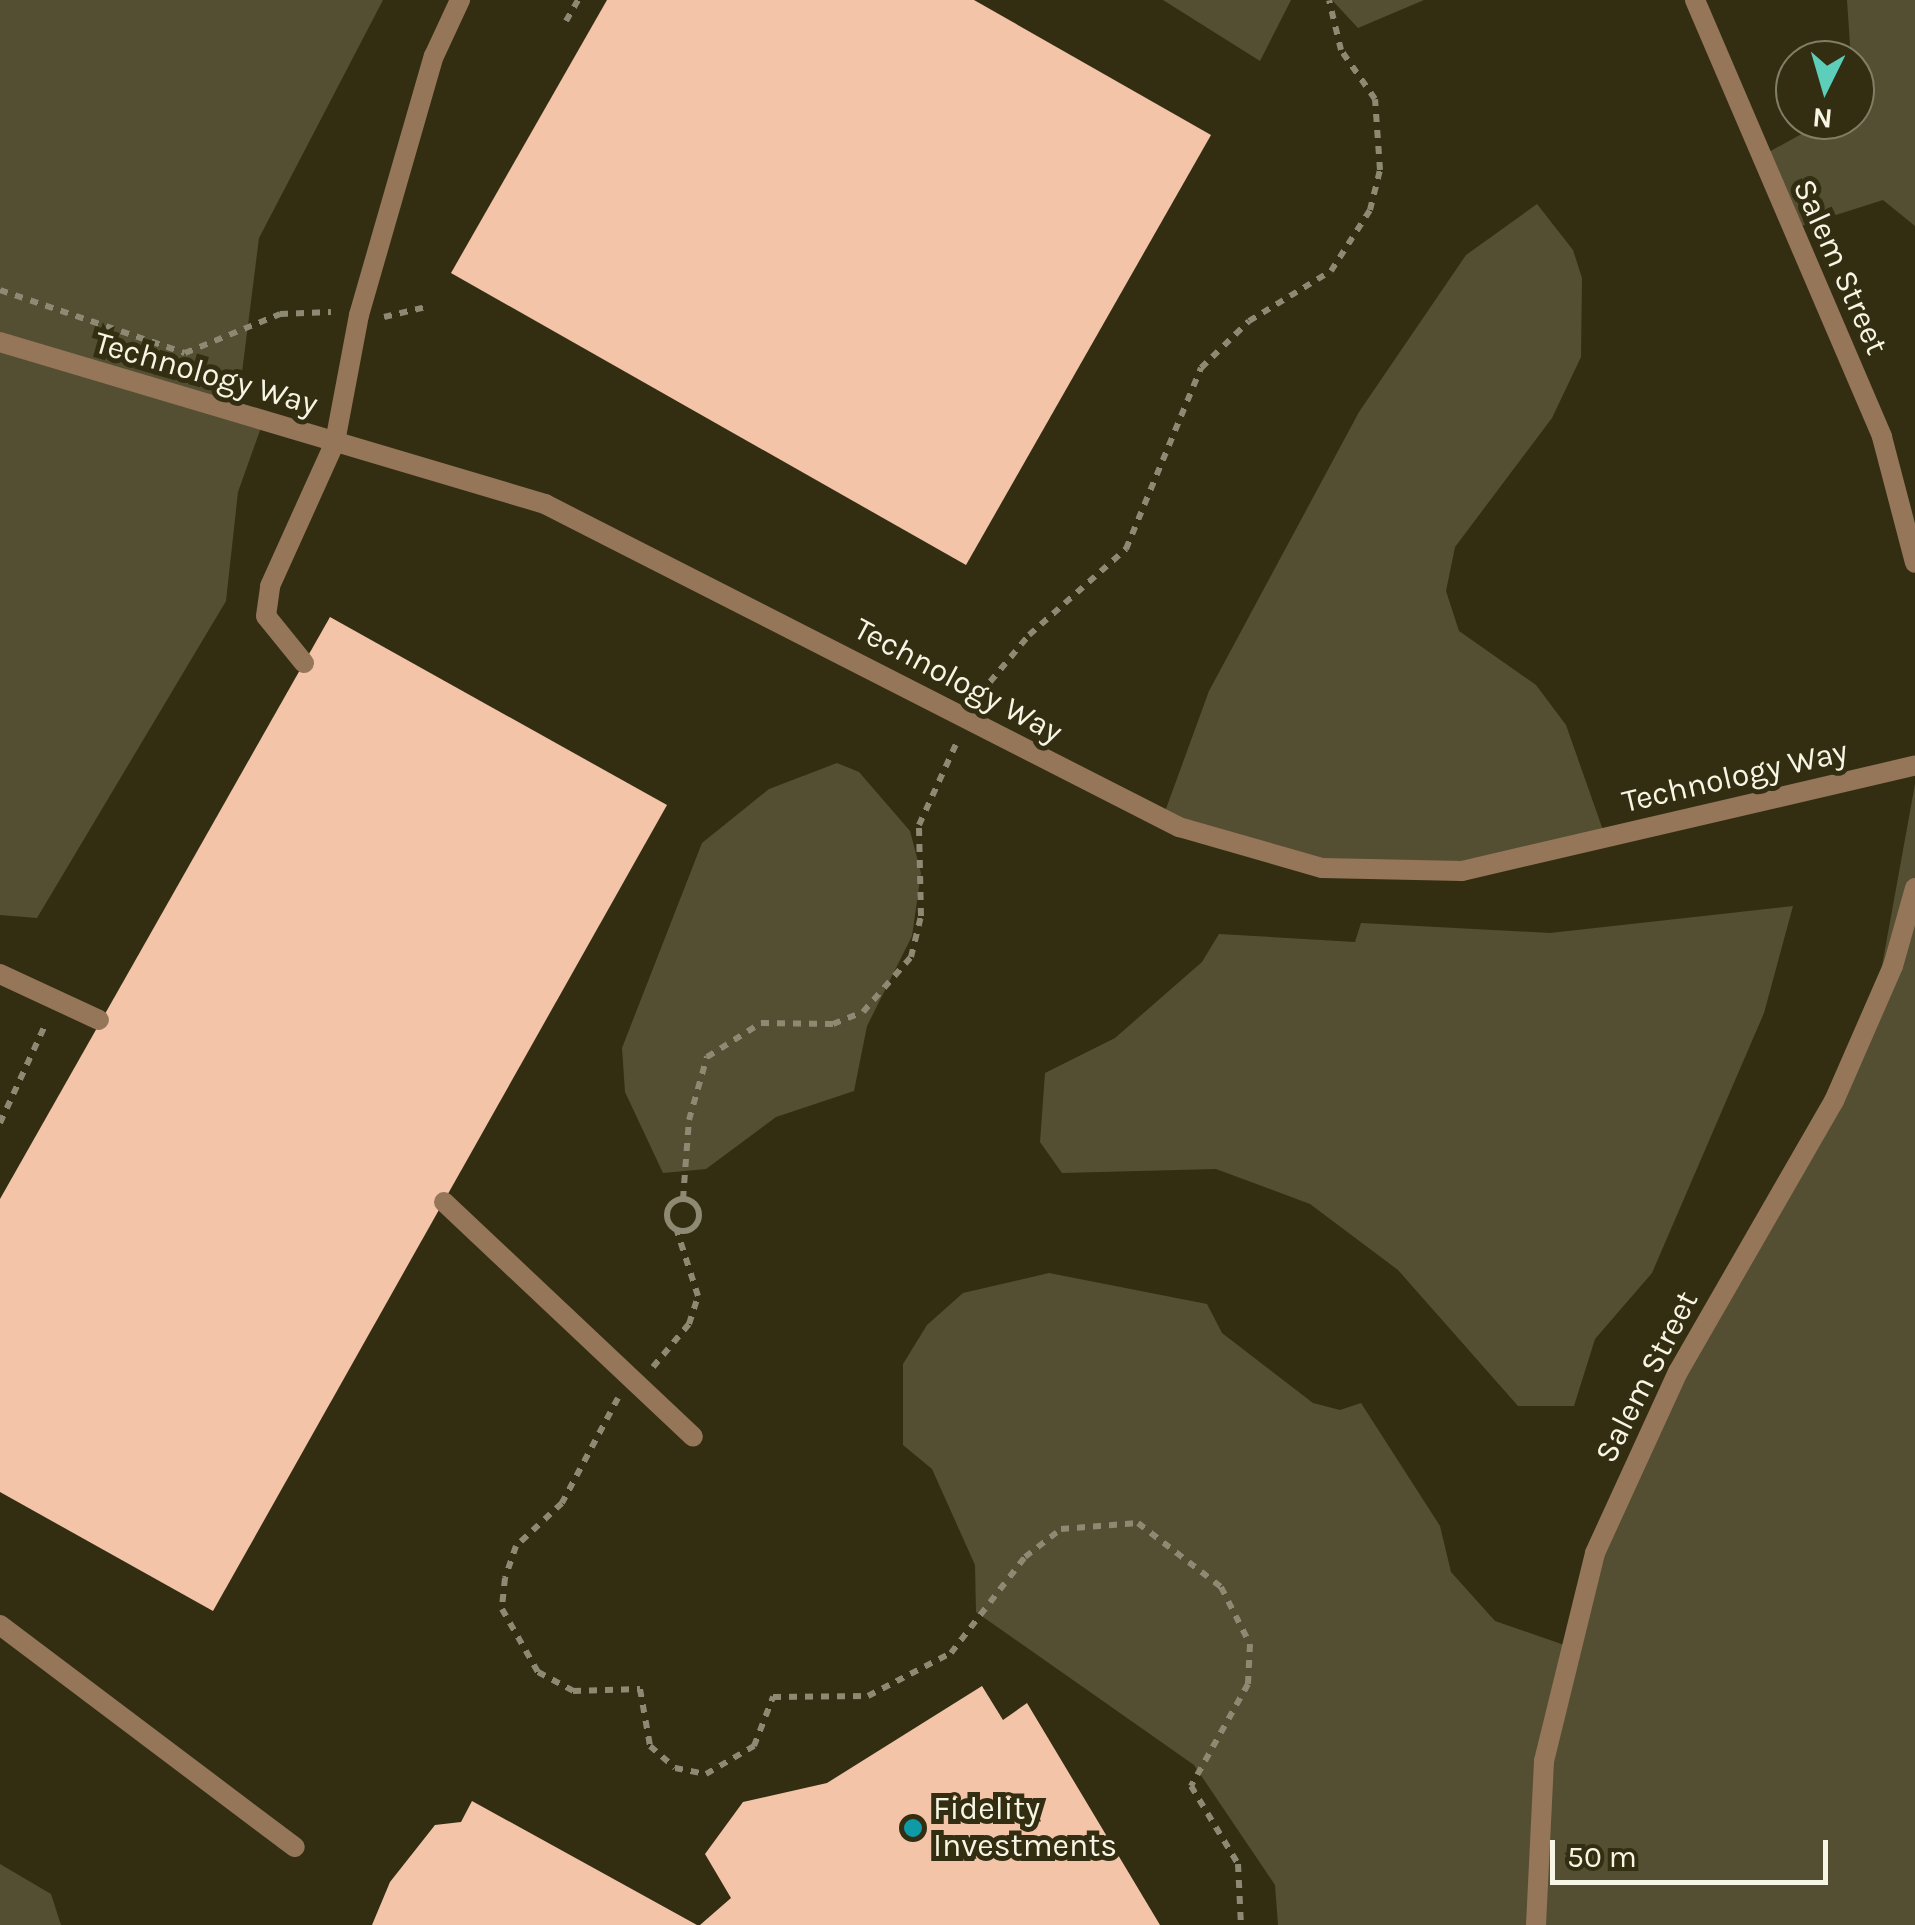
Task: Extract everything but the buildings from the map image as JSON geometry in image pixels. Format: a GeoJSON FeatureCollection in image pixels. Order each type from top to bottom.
{"type":"FeatureCollection","features":[{"type":"Feature","properties":{"kind":"street"},"geometry":{"type":"LineString","coordinates":[[304,662],[266,616],[335,442],[359,314],[434,56],[460,0]]}},
{"type":"Feature","properties":{"kind":"street","name":"Salem Street"},"geometry":{"type":"LineString","coordinates":[[1696,0],[1882,437],[1915,563]]}},
{"type":"Feature","properties":{"kind":"street"},"geometry":{"type":"LineString","coordinates":[[0,368],[4,344]]}},
{"type":"Feature","properties":{"kind":"street","name":"Technology Way"},"geometry":{"type":"LineString","coordinates":[[4,344],[544,504],[1179,828],[1322,868],[1416,875],[1915,766]]}},
{"type":"Feature","properties":{"kind":"street","name":"Salem Street"},"geometry":{"type":"LineString","coordinates":[[1536,1925],[1544,1762],[1595,1553],[1678,1372],[1834,1101],[1893,966],[1915,888]]}},
{"type":"Feature","properties":{"kind":"street"},"geometry":{"type":"LineString","coordinates":[[0,974],[56,996],[100,1020]]}},
{"type":"Feature","properties":{"kind":"street"},"geometry":{"type":"LineString","coordinates":[[444,1202],[581,1325],[633,1385],[693,1437]]}},
{"type":"Feature","properties":{"kind":"street"},"geometry":{"type":"LineString","coordinates":[[0,1625],[295,1847]]}},
{"type":"Feature","properties":{"kind":"path"},"geometry":{"type":"LineString","coordinates":[[566,21],[578,0]]}},
{"type":"Feature","properties":{"kind":"path"},"geometry":{"type":"LineString","coordinates":[[1241,1925],[1238,1864],[1190,1786],[1248,1684],[1250,1644],[1221,1587],[1138,1523],[1061,1529],[1024,1557],[951,1653],[868,1696],[773,1696],[754,1746],[706,1774],[675,1768],[650,1746],[640,1688],[573,1691],[538,1672],[502,1609],[505,1578],[516,1546],[562,1502],[604,1410],[633,1385],[689,1324],[698,1296],[677,1231],[666,1213],[683,1199],[696,1080],[707,1058],[761,1022],[833,1024],[863,1012],[910,956],[922,916],[919,824],[987,678],[1126,548],[1201,368],[1248,321],[1331,270],[1370,210],[1380,170],[1375,99],[1340,50],[1329,0]]}},
{"type":"Feature","properties":{"kind":"path"},"geometry":{"type":"LineString","coordinates":[[0,290],[184,353],[280,314],[395,318],[430,306]]}},
{"type":"Feature","properties":{"kind":"path"},"geometry":{"type":"LineString","coordinates":[[0,1123],[56,996]]}},
{"type":"Feature","properties":{"kind":"path"},"geometry":{"type":"LineString","coordinates":[[677,1231],[698,1224],[700,1212],[683,1199]]}},
{"type":"Feature","properties":{"kind":"shaded area"},"geometry":{"type":"Polygon","coordinates":[[[0,0],[383,0],[259,238],[238,404],[263,422],[238,492],[226,601],[37,918],[0,915],[0,0]]]}},
{"type":"Feature","properties":{"kind":"shaded area"},"geometry":{"type":"Polygon","coordinates":[[[1163,0],[1291,0],[1260,61],[1163,0]]]}},
{"type":"Feature","properties":{"kind":"shaded area"},"geometry":{"type":"Polygon","coordinates":[[[1332,0],[1424,0],[1358,28],[1332,0]]]}},
{"type":"Feature","properties":{"kind":"shaded area"},"geometry":{"type":"Polygon","coordinates":[[[1847,0],[1915,0],[1915,226],[1883,200],[1792,229],[1767,153],[1791,140],[1875,140],[1875,40],[1850,40],[1847,0]]]}},
{"type":"Feature","properties":{"kind":"shaded area"},"geometry":{"type":"Polygon","coordinates":[[[1537,204],[1573,250],[1582,278],[1581,357],[1552,418],[1455,547],[1446,591],[1459,631],[1536,685],[1566,725],[1604,833],[1453,879],[1258,859],[1163,817],[1209,691],[1359,412],[1466,255],[1537,204]]]}},
{"type":"Feature","properties":{"kind":"shaded area"},"geometry":{"type":"Polygon","coordinates":[[[837,763],[859,772],[910,831],[921,873],[912,936],[867,1026],[854,1091],[776,1117],[706,1169],[663,1173],[625,1092],[622,1048],[702,843],[769,789],[837,763]]]}},
{"type":"Feature","properties":{"kind":"shaded area"},"geometry":{"type":"Polygon","coordinates":[[[1915,784],[1915,1925],[1278,1925],[1275,1885],[1194,1765],[976,1612],[975,1565],[932,1469],[903,1445],[903,1364],[927,1325],[963,1293],[1049,1273],[1207,1304],[1222,1333],[1313,1403],[1340,1410],[1361,1403],[1440,1526],[1451,1572],[1495,1621],[1570,1647],[1597,1543],[1872,1021],[1915,784]]]}},
{"type":"Feature","properties":{"kind":"shaded area"},"geometry":{"type":"Polygon","coordinates":[[[1793,906],[1764,1013],[1652,1273],[1595,1339],[1574,1406],[1518,1406],[1398,1270],[1310,1204],[1216,1169],[1062,1173],[1040,1142],[1045,1073],[1115,1038],[1202,962],[1219,934],[1355,942],[1361,923],[1550,933],[1793,906]]]}},
{"type":"Feature","properties":{"kind":"shaded area"},"geometry":{"type":"Polygon","coordinates":[[[0,1864],[51,1894],[61,1925],[0,1925],[0,1864]]]}},
{"type":"Feature","properties":{"kind":"place","name":"Fidelity Investments"},"geometry":{"type":"Point","coordinates":[913,1828]}}]}
